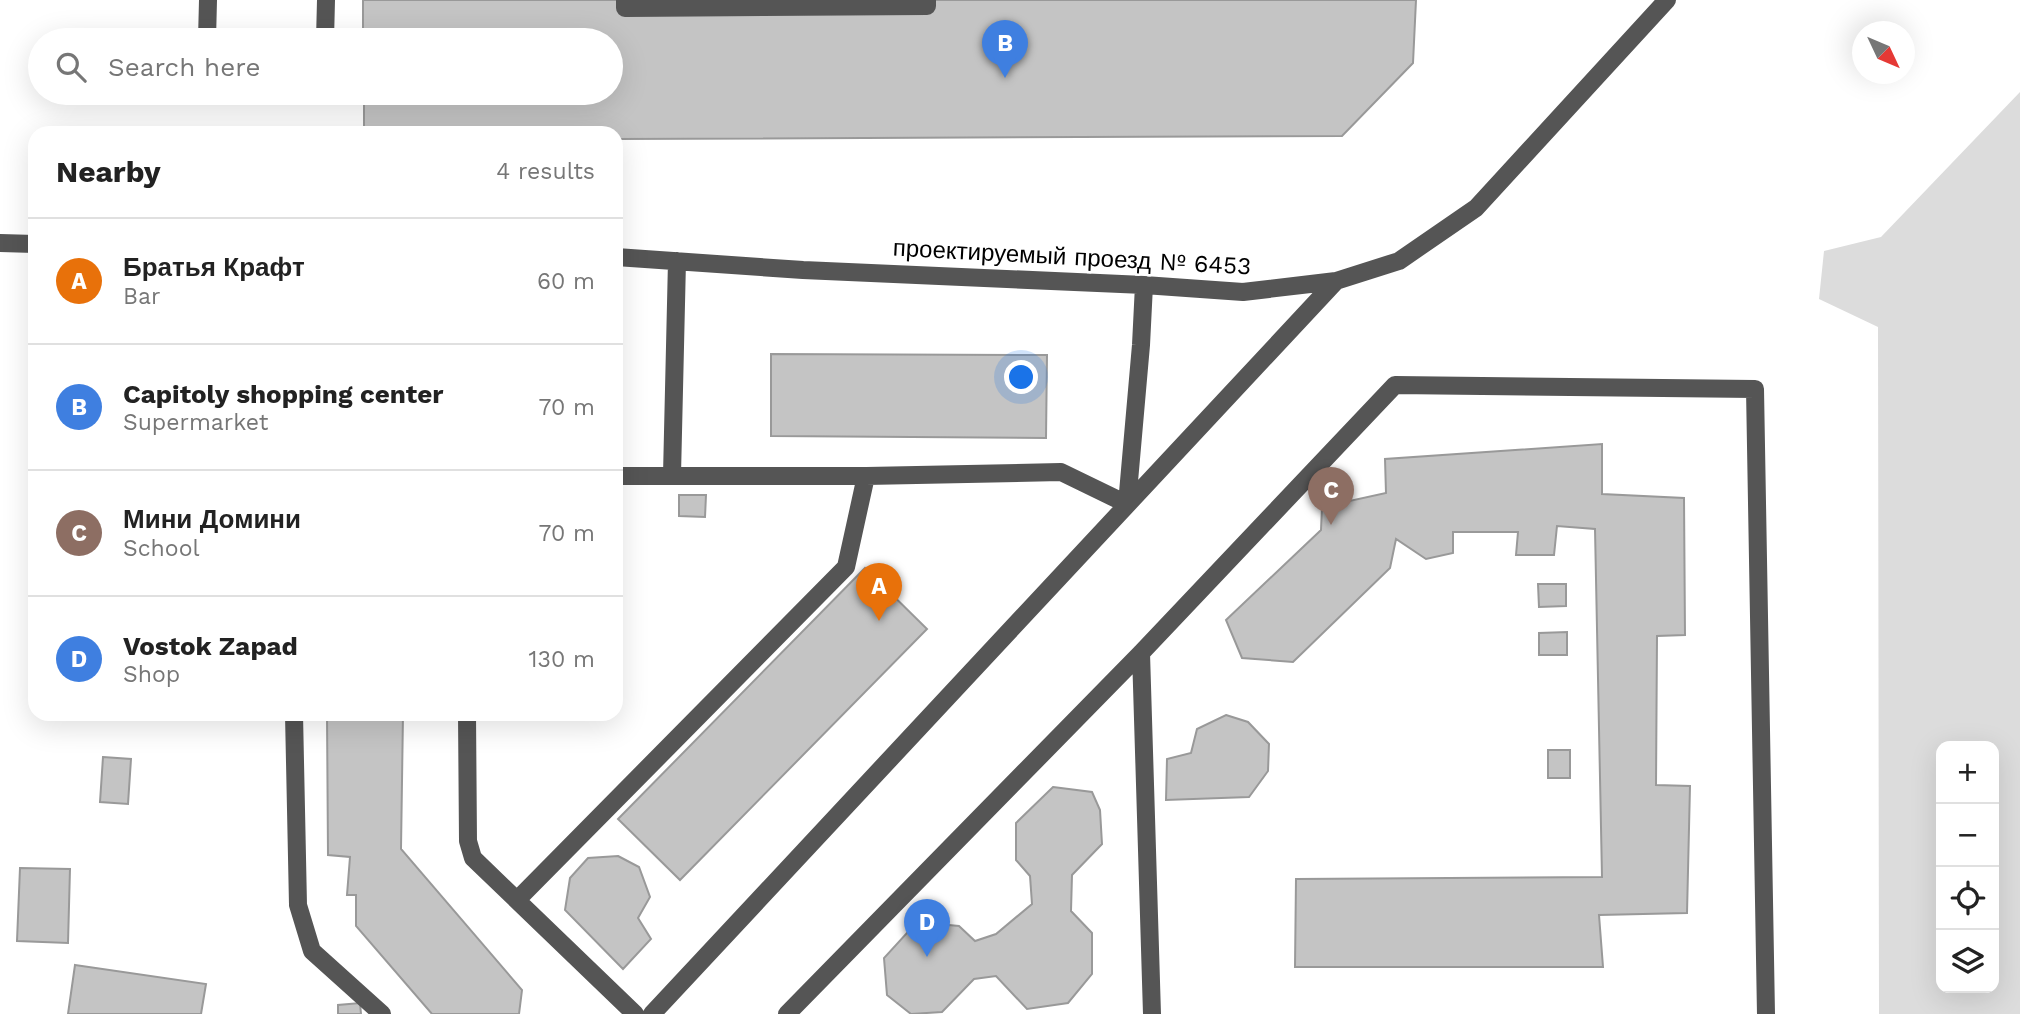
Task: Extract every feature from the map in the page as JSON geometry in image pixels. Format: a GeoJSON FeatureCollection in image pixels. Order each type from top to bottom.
{"type":"FeatureCollection","features":[{"type":"Feature","properties":{"kind":"street"},"geometry":{"type":"LineString","coordinates":[[207,28],[208,0]]}},
{"type":"Feature","properties":{"kind":"street"},"geometry":{"type":"LineString","coordinates":[[325,28],[326,0]]}},
{"type":"Feature","properties":{"kind":"street"},"geometry":{"type":"LineString","coordinates":[[625,0],[625,8],[927,6],[927,0]]}},
{"type":"Feature","properties":{"kind":"street","name":"проектируемый проезд № 6453"},"geometry":{"type":"LineString","coordinates":[[623,257],[803,270],[1243,292],[1336,281],[1399,261],[1476,208],[1667,0]]}},
{"type":"Feature","properties":{"kind":"street"},"geometry":{"type":"LineString","coordinates":[[0,243],[28,244]]}},
{"type":"Feature","properties":{"kind":"street"},"geometry":{"type":"LineString","coordinates":[[672,475],[677,261]]}},
{"type":"Feature","properties":{"kind":"street"},"geometry":{"type":"LineString","coordinates":[[652,1014],[1336,281]]}},
{"type":"Feature","properties":{"kind":"street"},"geometry":{"type":"LineString","coordinates":[[1127,504],[1144,285]]}},
{"type":"Feature","properties":{"kind":"street"},"geometry":{"type":"LineString","coordinates":[[787,1014],[1141,653],[1395,385],[1755,389],[1766,1014]]}},
{"type":"Feature","properties":{"kind":"street"},"geometry":{"type":"LineString","coordinates":[[623,476],[866,476],[1061,472],[1127,504]]}},
{"type":"Feature","properties":{"kind":"street"},"geometry":{"type":"LineString","coordinates":[[517,900],[846,567],[866,476]]}},
{"type":"Feature","properties":{"kind":"street"},"geometry":{"type":"LineString","coordinates":[[1141,653],[1152,1014]]}},
{"type":"Feature","properties":{"kind":"street"},"geometry":{"type":"LineString","coordinates":[[294,721],[298,905],[312,951],[382,1014]]}},
{"type":"Feature","properties":{"kind":"street"},"geometry":{"type":"LineString","coordinates":[[467,721],[468,841],[473,858],[635,1014]]}},
{"type":"Feature","properties":{"kind":"shaded area"},"geometry":{"type":"Polygon","coordinates":[[[2020,92],[2020,1014],[1879,1014],[1878,327],[1819,299],[1824,251],[1881,237],[2020,92]]]}},
{"type":"Feature","properties":{"kind":"building"},"geometry":{"type":"Polygon","coordinates":[[[363,0],[1416,0],[1413,63],[1342,136],[623,139],[623,126],[364,126],[364,105],[623,105],[623,28],[363,28],[363,0]]]}},
{"type":"Feature","properties":{"kind":"building"},"geometry":{"type":"Polygon","coordinates":[[[771,354],[1047,355],[1046,438],[771,436],[771,354]]]}},
{"type":"Feature","properties":{"kind":"building"},"geometry":{"type":"Polygon","coordinates":[[[1602,444],[1602,494],[1684,498],[1685,635],[1657,636],[1656,785],[1690,786],[1687,913],[1599,915],[1603,967],[1295,967],[1296,879],[1602,877],[1595,529],[1557,526],[1554,555],[1516,555],[1518,532],[1453,532],[1453,553],[1426,559],[1396,539],[1390,568],[1293,662],[1242,658],[1226,620],[1321,530],[1322,507],[1386,493],[1385,459],[1602,444]]]}},
{"type":"Feature","properties":{"kind":"building"},"geometry":{"type":"Polygon","coordinates":[[[679,495],[706,495],[705,517],[679,516],[679,495]]]}},
{"type":"Feature","properties":{"kind":"building"},"geometry":{"type":"Polygon","coordinates":[[[865,568],[927,629],[680,880],[618,819],[865,568]]]}},
{"type":"Feature","properties":{"kind":"building"},"geometry":{"type":"Polygon","coordinates":[[[1538,584],[1566,584],[1566,606],[1539,607],[1538,584]]]}},
{"type":"Feature","properties":{"kind":"building"},"geometry":{"type":"Polygon","coordinates":[[[1567,632],[1567,655],[1539,655],[1539,633],[1567,632]]]}},
{"type":"Feature","properties":{"kind":"building"},"geometry":{"type":"Polygon","coordinates":[[[1226,715],[1248,722],[1269,744],[1268,771],[1249,797],[1166,800],[1167,759],[1191,753],[1197,729],[1226,715]]]}},
{"type":"Feature","properties":{"kind":"building"},"geometry":{"type":"Polygon","coordinates":[[[327,721],[403,721],[401,849],[522,990],[519,1014],[432,1014],[356,926],[356,895],[347,895],[350,857],[328,855],[327,721]]]}},
{"type":"Feature","properties":{"kind":"building"},"geometry":{"type":"Polygon","coordinates":[[[1548,750],[1570,750],[1570,778],[1548,778],[1548,750]]]}},
{"type":"Feature","properties":{"kind":"building"},"geometry":{"type":"Polygon","coordinates":[[[103,757],[131,759],[128,804],[100,802],[103,757]]]}},
{"type":"Feature","properties":{"kind":"building"},"geometry":{"type":"Polygon","coordinates":[[[1053,787],[1092,792],[1100,810],[1102,844],[1072,875],[1071,911],[1092,933],[1092,974],[1068,1003],[1027,1009],[996,976],[974,979],[942,1012],[911,1014],[887,995],[884,958],[917,922],[959,926],[975,941],[996,934],[1032,904],[1030,876],[1016,860],[1016,823],[1053,787]]]}},
{"type":"Feature","properties":{"kind":"building"},"geometry":{"type":"Polygon","coordinates":[[[618,856],[639,867],[650,897],[638,918],[651,939],[623,969],[565,910],[570,878],[588,858],[618,856]]]}},
{"type":"Feature","properties":{"kind":"building"},"geometry":{"type":"Polygon","coordinates":[[[20,868],[70,869],[68,943],[17,941],[20,868]]]}},
{"type":"Feature","properties":{"kind":"building"},"geometry":{"type":"Polygon","coordinates":[[[75,965],[206,984],[201,1014],[68,1014],[75,965]]]}},
{"type":"Feature","properties":{"kind":"building"},"geometry":{"type":"Polygon","coordinates":[[[360,1003],[361,1014],[338,1014],[338,1005],[360,1003]]]}},
{"type":"Feature","properties":{"kind":"place","name":"Capitoly shopping center"},"geometry":{"type":"Point","coordinates":[1005,78]}},
{"type":"Feature","properties":{"kind":"place","name":"Мини Домини"},"geometry":{"type":"Point","coordinates":[1331,525]}},
{"type":"Feature","properties":{"kind":"place","name":"Братья Крафт"},"geometry":{"type":"Point","coordinates":[879,621]}},
{"type":"Feature","properties":{"kind":"place","name":"Vostok Zapad"},"geometry":{"type":"Point","coordinates":[927,957]}}]}
